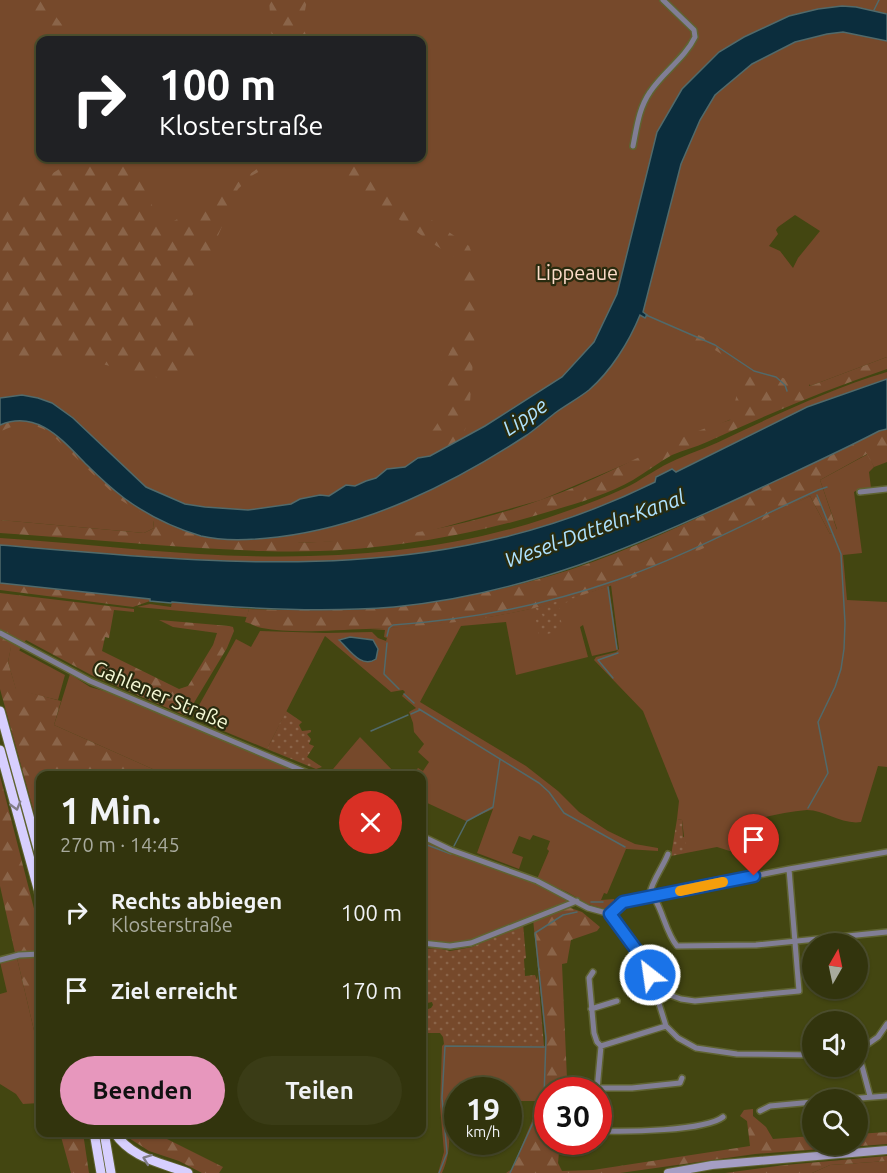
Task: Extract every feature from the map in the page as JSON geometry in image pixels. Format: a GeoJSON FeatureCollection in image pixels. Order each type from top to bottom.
{"type":"FeatureCollection","features":[{"type":"Feature","properties":{"kind":"highway"},"geometry":{"type":"LineString","coordinates":[[0,711],[36,842]]}},
{"type":"Feature","properties":{"kind":"highway"},"geometry":{"type":"LineString","coordinates":[[0,750],[36,881]]}},
{"type":"Feature","properties":{"kind":"highway"},"geometry":{"type":"LineString","coordinates":[[95,1137],[101,1173]]}},
{"type":"Feature","properties":{"kind":"highway"},"geometry":{"type":"LineString","coordinates":[[105,1137],[111,1173]]}},
{"type":"Feature","properties":{"kind":"highway"},"geometry":{"type":"LineString","coordinates":[[118,1137],[135,1154],[188,1173]]}},
{"type":"Feature","properties":{"kind":"main road"},"geometry":{"type":"LineString","coordinates":[[668,1173],[712,1166],[887,1150]]}},
{"type":"Feature","properties":{"kind":"street"},"geometry":{"type":"LineString","coordinates":[[633,146],[640,110],[650,91],[695,37],[694,30],[663,0]]}},
{"type":"Feature","properties":{"kind":"street"},"geometry":{"type":"LineString","coordinates":[[860,492],[887,489]]}},
{"type":"Feature","properties":{"kind":"street","name":"Gahlener Straße"},"geometry":{"type":"LineString","coordinates":[[0,633],[90,681],[303,771]]}},
{"type":"Feature","properties":{"kind":"street"},"geometry":{"type":"LineString","coordinates":[[426,838],[451,850],[537,881],[588,908],[610,914],[646,967],[666,1026],[678,1038],[696,1048],[710,1051],[767,1056],[802,1055]]}},
{"type":"Feature","properties":{"kind":"street"},"geometry":{"type":"LineString","coordinates":[[610,914],[623,902],[887,852]]}},
{"type":"Feature","properties":{"kind":"street"},"geometry":{"type":"LineString","coordinates":[[668,854],[651,886],[650,893],[654,896],[663,922],[677,946],[796,943],[887,932]]}},
{"type":"Feature","properties":{"kind":"street"},"geometry":{"type":"LineString","coordinates":[[667,994],[695,1001],[799,991],[789,869]]}},
{"type":"Feature","properties":{"kind":"street"},"geometry":{"type":"LineString","coordinates":[[426,943],[450,946],[471,943],[577,901]]}},
{"type":"Feature","properties":{"kind":"street"},"geometry":{"type":"LineString","coordinates":[[0,960],[36,954]]}},
{"type":"Feature","properties":{"kind":"street"},"geometry":{"type":"LineString","coordinates":[[593,972],[589,978],[591,1009],[595,1038],[602,1046],[599,1077]]}},
{"type":"Feature","properties":{"kind":"street"},"geometry":{"type":"LineString","coordinates":[[591,1009],[617,1001]]}},
{"type":"Feature","properties":{"kind":"street"},"geometry":{"type":"LineString","coordinates":[[868,1044],[878,1037],[887,1024]]}},
{"type":"Feature","properties":{"kind":"street"},"geometry":{"type":"LineString","coordinates":[[602,1046],[666,1026]]}},
{"type":"Feature","properties":{"kind":"street"},"geometry":{"type":"LineString","coordinates":[[865,1077],[870,1096],[887,1096]]}},
{"type":"Feature","properties":{"kind":"street"},"geometry":{"type":"LineString","coordinates":[[612,1088],[660,1086],[680,1083],[682,1078]]}},
{"type":"Feature","properties":{"kind":"street"},"geometry":{"type":"LineString","coordinates":[[760,1111],[770,1106],[802,1103]]}},
{"type":"Feature","properties":{"kind":"street"},"geometry":{"type":"LineString","coordinates":[[612,1132],[653,1131],[711,1124],[723,1118]]}},
{"type":"Feature","properties":{"kind":"green space","name":"Lippeaue"},"geometry":{"type":"Polygon","coordinates":[[[0,0],[887,0],[887,357],[810,386],[809,384],[809,386],[541,500],[426,532],[373,540],[297,543],[219,540],[153,521],[154,528],[144,533],[0,520],[0,0]],[[795,215],[778,227],[776,230],[778,234],[769,246],[780,251],[793,268],[798,258],[820,231],[795,215]]]}},
{"type":"Feature","properties":{"kind":"green space"},"geometry":{"type":"Polygon","coordinates":[[[20,0],[43,0],[71,36],[48,36],[20,0]]]}},
{"type":"Feature","properties":{"kind":"green space"},"geometry":{"type":"Polygon","coordinates":[[[269,0],[307,0],[303,21],[306,36],[272,36],[269,0]]]}},
{"type":"Feature","properties":{"kind":"green space"},"geometry":{"type":"Polygon","coordinates":[[[71,162],[133,162],[162,228],[222,193],[267,162],[275,162],[253,175],[238,189],[190,301],[197,353],[180,383],[69,356],[0,358],[0,206],[71,162]]]}},
{"type":"Feature","properties":{"kind":"green space"},"geometry":{"type":"Polygon","coordinates":[[[319,162],[348,162],[469,246],[475,261],[475,332],[469,416],[465,437],[430,456],[423,457],[431,433],[439,421],[445,399],[439,377],[460,328],[461,261],[319,162]]]}},
{"type":"Feature","properties":{"kind":"green space"},"geometry":{"type":"Polygon","coordinates":[[[686,330],[715,342],[756,370],[810,386],[887,357],[887,369],[818,394],[703,444],[672,455],[633,480],[604,494],[516,521],[445,537],[372,547],[299,552],[197,548],[0,533],[0,520],[144,533],[154,528],[153,520],[119,499],[49,432],[31,425],[24,425],[0,432],[0,425],[17,420],[32,422],[60,437],[109,486],[143,511],[185,529],[216,537],[247,539],[298,535],[298,543],[394,536],[463,523],[509,511],[575,487],[671,442],[730,420],[744,368],[702,342],[698,348],[694,349],[680,340],[686,330]]]}},
{"type":"Feature","properties":{"kind":"green space"},"geometry":{"type":"Polygon","coordinates":[[[887,372],[887,379],[807,407],[675,472],[671,470],[656,477],[655,482],[575,516],[494,540],[414,554],[333,561],[252,562],[0,545],[0,538],[199,554],[287,557],[375,552],[462,540],[547,518],[596,500],[631,485],[676,460],[785,411],[845,386],[887,372]]]}},
{"type":"Feature","properties":{"kind":"green space"},"geometry":{"type":"Polygon","coordinates":[[[887,429],[887,462],[874,467],[867,454],[820,480],[837,530],[830,534],[810,496],[717,542],[653,570],[588,593],[532,609],[461,621],[390,628],[287,631],[262,628],[245,622],[249,609],[325,610],[401,605],[476,594],[577,568],[655,537],[887,429]]]}},
{"type":"Feature","properties":{"kind":"green space"},"geometry":{"type":"Polygon","coordinates":[[[868,454],[874,467],[869,472],[871,488],[854,492],[862,553],[843,555],[847,600],[887,602],[887,767],[878,766],[861,822],[847,821],[807,810],[788,812],[733,825],[736,853],[717,847],[686,853],[682,820],[677,819],[679,801],[643,711],[594,660],[596,657],[616,652],[619,649],[611,585],[668,563],[810,496],[830,534],[837,529],[820,480],[868,454]]]}},
{"type":"Feature","properties":{"kind":"green space"},"geometry":{"type":"Polygon","coordinates":[[[0,583],[150,599],[150,601],[133,607],[0,590],[0,583]]]}},
{"type":"Feature","properties":{"kind":"green space"},"geometry":{"type":"Polygon","coordinates":[[[609,586],[618,650],[592,656],[583,625],[580,627],[588,657],[516,675],[506,622],[461,626],[420,702],[526,766],[558,791],[579,812],[608,831],[635,844],[658,848],[658,851],[626,849],[607,894],[604,893],[601,900],[614,899],[615,904],[608,910],[588,904],[537,879],[549,851],[547,849],[550,841],[533,835],[530,840],[519,836],[512,853],[523,857],[519,869],[477,853],[493,809],[466,821],[426,802],[426,771],[423,771],[429,762],[418,752],[424,744],[414,732],[409,712],[416,708],[402,696],[405,692],[403,690],[391,692],[325,636],[267,749],[193,716],[236,639],[251,647],[260,631],[372,632],[378,638],[386,641],[385,630],[370,629],[487,617],[567,599],[609,586]]]}},
{"type":"Feature","properties":{"kind":"green space"},"geometry":{"type":"Polygon","coordinates":[[[0,593],[134,609],[134,612],[114,610],[109,638],[105,637],[102,651],[179,689],[188,686],[213,645],[217,633],[173,627],[159,620],[229,626],[233,627],[234,631],[227,648],[186,716],[93,676],[26,640],[24,643],[0,630],[0,593]]]}},
{"type":"Feature","properties":{"kind":"green space"},"geometry":{"type":"Polygon","coordinates":[[[576,596],[576,599],[559,605],[560,609],[557,609],[564,630],[539,636],[536,620],[543,616],[535,608],[576,596]]]}},
{"type":"Feature","properties":{"kind":"green space"},"geometry":{"type":"Polygon","coordinates":[[[172,602],[249,609],[247,617],[137,607],[150,604],[171,607],[172,602]]]}},
{"type":"Feature","properties":{"kind":"green space"},"geometry":{"type":"Polygon","coordinates":[[[0,636],[21,647],[19,651],[11,647],[8,662],[16,689],[61,701],[54,725],[157,771],[36,771],[36,820],[0,689],[0,636]]]}},
{"type":"Feature","properties":{"kind":"green space"},"geometry":{"type":"Polygon","coordinates":[[[11,646],[65,675],[58,700],[16,690],[8,662],[11,646]]]}},
{"type":"Feature","properties":{"kind":"green space"},"geometry":{"type":"Polygon","coordinates":[[[70,674],[90,687],[108,692],[301,771],[157,771],[54,725],[70,674]]]}},
{"type":"Feature","properties":{"kind":"green space"},"geometry":{"type":"Polygon","coordinates":[[[286,711],[302,722],[299,725],[302,731],[311,730],[307,734],[311,739],[309,744],[314,746],[307,757],[322,767],[316,769],[267,749],[286,711]]]}},
{"type":"Feature","properties":{"kind":"green space"},"geometry":{"type":"Polygon","coordinates":[[[360,737],[393,771],[331,771],[360,737]]]}},
{"type":"Feature","properties":{"kind":"green space"},"geometry":{"type":"Polygon","coordinates":[[[0,776],[36,916],[36,1039],[17,958],[20,957],[18,953],[15,953],[0,886],[0,776]]]}},
{"type":"Feature","properties":{"kind":"green space"},"geometry":{"type":"Polygon","coordinates":[[[677,819],[682,820],[683,837],[686,836],[686,853],[671,856],[677,819]]]}},
{"type":"Feature","properties":{"kind":"green space"},"geometry":{"type":"Polygon","coordinates":[[[426,841],[539,885],[569,900],[568,903],[476,940],[451,944],[426,941],[426,841]]]}},
{"type":"Feature","properties":{"kind":"green space"},"geometry":{"type":"Polygon","coordinates":[[[568,907],[582,912],[600,927],[597,931],[571,940],[567,963],[562,964],[567,1077],[546,1077],[546,1047],[533,919],[568,907]]]}},
{"type":"Feature","properties":{"kind":"green space"},"geometry":{"type":"Polygon","coordinates":[[[523,923],[525,976],[535,975],[537,980],[538,975],[544,1046],[444,1044],[440,1033],[426,1033],[426,1010],[433,1005],[432,1002],[426,1003],[426,949],[450,951],[472,947],[523,923]]]}},
{"type":"Feature","properties":{"kind":"green space"},"geometry":{"type":"Polygon","coordinates":[[[17,958],[36,1039],[36,1103],[23,1104],[16,1094],[0,1084],[0,994],[7,992],[0,962],[17,958]]]}},
{"type":"Feature","properties":{"kind":"green space"},"geometry":{"type":"Polygon","coordinates":[[[444,1044],[543,1045],[546,1047],[546,1077],[534,1077],[534,1101],[522,1101],[522,1077],[444,1077],[444,1152],[440,1106],[442,1046],[444,1044]]]}},
{"type":"Feature","properties":{"kind":"green space"},"geometry":{"type":"Polygon","coordinates":[[[753,1109],[753,1116],[766,1127],[773,1139],[802,1137],[802,1150],[755,1154],[620,1173],[506,1173],[512,1169],[518,1155],[522,1155],[522,1145],[534,1116],[534,1155],[559,1155],[558,1163],[562,1171],[593,1170],[750,1146],[747,1121],[740,1116],[744,1110],[753,1109]]]}},
{"type":"Feature","properties":{"kind":"green space"},"geometry":{"type":"Polygon","coordinates":[[[887,1132],[887,1144],[868,1145],[868,1133],[887,1132]]]}},
{"type":"Feature","properties":{"kind":"green space"},"geometry":{"type":"Polygon","coordinates":[[[61,1137],[84,1137],[89,1173],[71,1173],[61,1137]]]}},
{"type":"Feature","properties":{"kind":"green space"},"geometry":{"type":"Polygon","coordinates":[[[127,1137],[163,1137],[223,1167],[219,1173],[202,1173],[179,1161],[149,1151],[127,1137]]]}},
{"type":"Feature","properties":{"kind":"green space"},"geometry":{"type":"Polygon","coordinates":[[[444,1152],[444,1155],[448,1155],[442,1173],[438,1173],[444,1152]]]}},
{"type":"Feature","properties":{"kind":"green space"},"geometry":{"type":"Polygon","coordinates":[[[887,1156],[887,1161],[830,1165],[812,1173],[725,1173],[785,1165],[887,1156]]]}},
{"type":"Feature","properties":{"kind":"green space"},"geometry":{"type":"Polygon","coordinates":[[[887,1161],[887,1173],[812,1173],[830,1165],[887,1161]]]}},
{"type":"Feature","properties":{"kind":"water","name":"Lippe"},"geometry":{"type":"Polygon","coordinates":[[[842,6],[887,14],[887,41],[843,32],[795,42],[752,64],[715,95],[700,120],[681,164],[643,312],[647,315],[645,318],[640,315],[625,346],[612,365],[589,390],[527,435],[439,486],[377,513],[311,531],[249,540],[210,538],[171,525],[133,504],[110,486],[69,446],[38,424],[14,421],[0,425],[0,398],[22,395],[52,403],[73,418],[146,487],[185,504],[205,507],[248,510],[291,504],[300,499],[320,495],[329,496],[346,485],[355,486],[376,478],[387,469],[405,467],[418,458],[430,456],[485,426],[562,377],[594,342],[617,294],[657,132],[682,89],[719,52],[744,37],[789,16],[842,6]]]}},
{"type":"Feature","properties":{"kind":"water","name":"Wesel-Datteln-Kanal"},"geometry":{"type":"Polygon","coordinates":[[[887,379],[887,429],[622,549],[534,579],[489,591],[442,601],[394,607],[311,610],[171,603],[0,583],[0,545],[251,562],[333,561],[413,554],[494,540],[574,516],[655,482],[656,477],[672,469],[676,472],[807,407],[887,379]]]}},
{"type":"Feature","properties":{"kind":"water"},"geometry":{"type":"Polygon","coordinates":[[[350,637],[373,640],[378,649],[376,659],[365,662],[351,653],[339,640],[350,637]]]}},
{"type":"Feature","properties":{"kind":"waterway"},"geometry":{"type":"LineString","coordinates":[[874,10],[879,0]]}},
{"type":"Feature","properties":{"kind":"waterway"},"geometry":{"type":"LineString","coordinates":[[646,315],[715,345],[754,371],[776,377],[785,385],[787,391]]}},
{"type":"Feature","properties":{"kind":"waterway"},"geometry":{"type":"LineString","coordinates":[[387,636],[389,628],[393,625],[506,610],[562,597],[617,580],[668,560],[827,487]]}},
{"type":"Feature","properties":{"kind":"waterway"},"geometry":{"type":"LineString","coordinates":[[808,808],[828,773],[818,722],[841,669],[845,623],[841,554],[817,495]]}},
{"type":"Feature","properties":{"kind":"waterway"},"geometry":{"type":"LineString","coordinates":[[608,587],[617,649]]}},
{"type":"Feature","properties":{"kind":"waterway"},"geometry":{"type":"LineString","coordinates":[[387,643],[384,674],[399,689]]}},
{"type":"Feature","properties":{"kind":"waterway"},"geometry":{"type":"LineString","coordinates":[[613,678],[598,660],[618,653]]}},
{"type":"Feature","properties":{"kind":"waterway"},"geometry":{"type":"LineString","coordinates":[[404,694],[414,703]]}},
{"type":"Feature","properties":{"kind":"waterway"},"geometry":{"type":"LineString","coordinates":[[419,709],[539,783],[549,792],[564,813],[625,847]]}},
{"type":"Feature","properties":{"kind":"waterway"},"geometry":{"type":"LineString","coordinates":[[411,714],[420,710]]}},
{"type":"Feature","properties":{"kind":"waterway"},"geometry":{"type":"LineString","coordinates":[[371,731],[408,715]]}},
{"type":"Feature","properties":{"kind":"waterway"},"geometry":{"type":"LineString","coordinates":[[454,846],[467,821],[493,807],[500,759]]}},
{"type":"Feature","properties":{"kind":"waterway"},"geometry":{"type":"LineString","coordinates":[[426,845],[451,854]]}},
{"type":"Feature","properties":{"kind":"waterway"},"geometry":{"type":"LineString","coordinates":[[591,902],[603,902]]}},
{"type":"Feature","properties":{"kind":"waterway"},"geometry":{"type":"LineString","coordinates":[[545,1077],[546,1038],[535,933],[563,915],[577,912]]}},
{"type":"Feature","properties":{"kind":"waterway"},"geometry":{"type":"LineString","coordinates":[[439,1173],[447,1153],[442,1098],[445,1046],[544,1047]]}},
{"type":"Feature","properties":{"kind":"waterway"},"geometry":{"type":"LineString","coordinates":[[510,1173],[534,1121]]}},
{"type":"Feature","properties":{"kind":"slow traffic"},"geometry":{"type":"LineString","coordinates":[[680,891],[723,882]]}},
{"type":"Feature","properties":{"kind":"route"},"geometry":{"type":"LineString","coordinates":[[650,975],[643,959],[610,914],[619,904],[754,876]]}}]}
